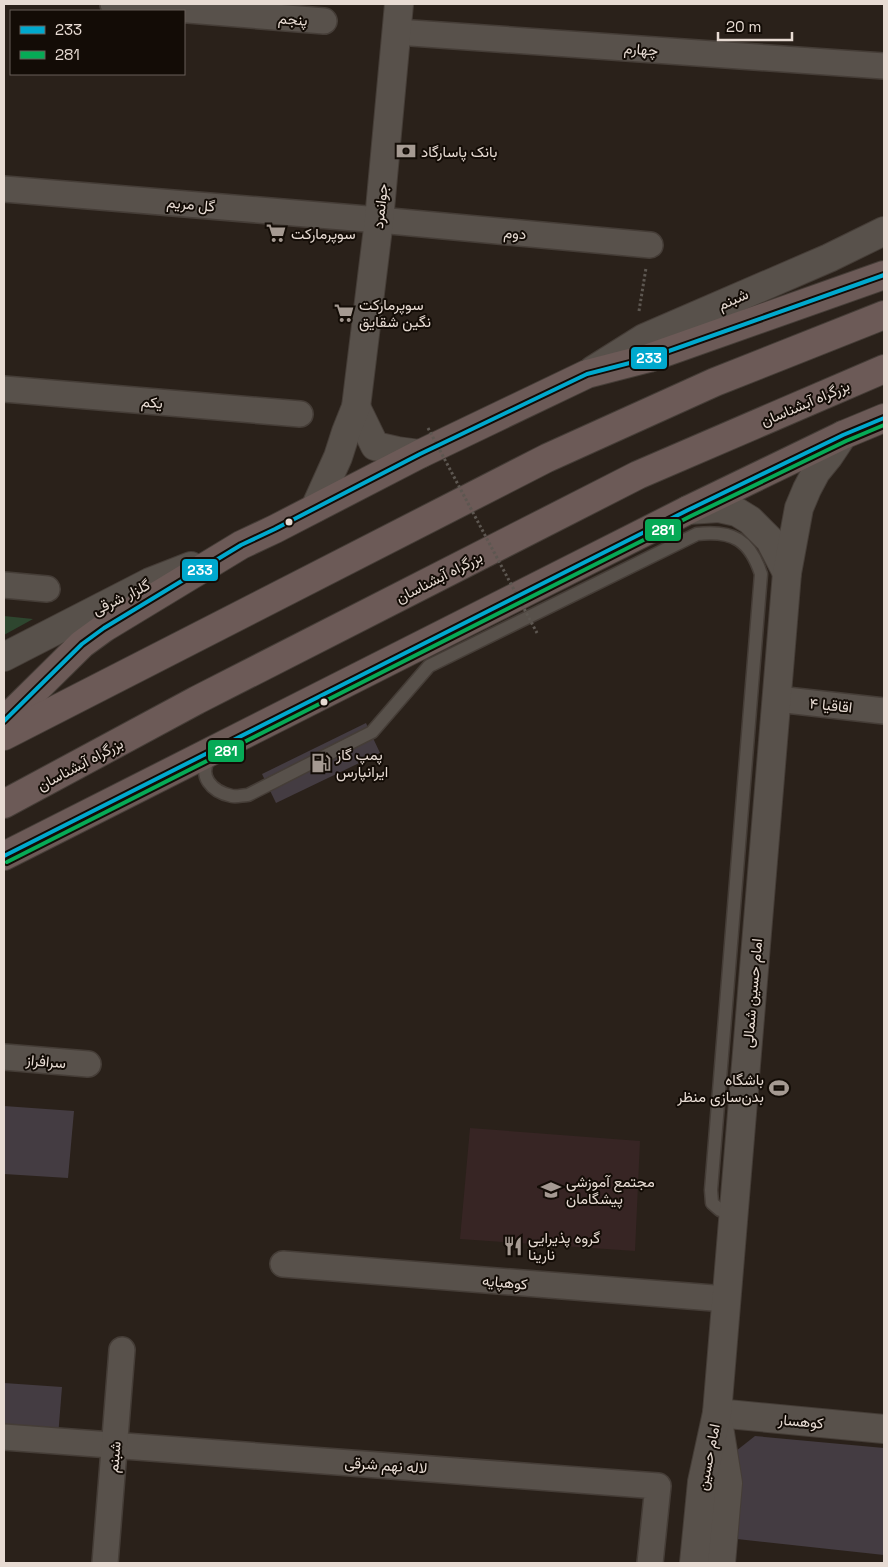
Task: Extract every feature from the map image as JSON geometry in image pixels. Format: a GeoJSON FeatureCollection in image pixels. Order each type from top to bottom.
{"type":"FeatureCollection","features":[{"type":"Feature","properties":{"kind":"highway"},"geometry":{"type":"LineString","coordinates":[[4,721],[82,644],[104,628],[241,545],[420,454],[586,374],[649,358],[884,275]]}},
{"type":"Feature","properties":{"kind":"highway"},"geometry":{"type":"LineString","coordinates":[[4,736],[547,458],[715,382],[884,315]]}},
{"type":"Feature","properties":{"kind":"highway","name":"بزرگراه آبشناسان"},"geometry":{"type":"LineString","coordinates":[[4,804],[196,700],[638,475],[884,369]]}},
{"type":"Feature","properties":{"kind":"highway"},"geometry":{"type":"LineString","coordinates":[[4,856],[688,510],[842,435],[884,418]]}},
{"type":"Feature","properties":{"kind":"street","name":"پنجم"},"geometry":{"type":"LineString","coordinates":[[113,4],[324,21]]}},
{"type":"Feature","properties":{"kind":"street","name":"جوانمرد"},"geometry":{"type":"LineString","coordinates":[[315,508],[338,457],[356,407],[379,220],[399,4]]}},
{"type":"Feature","properties":{"kind":"street","name":"چهارم"},"geometry":{"type":"LineString","coordinates":[[397,32],[884,66]]}},
{"type":"Feature","properties":{"kind":"street","name":"گل مریم"},"geometry":{"type":"LineString","coordinates":[[4,189],[379,220]]}},
{"type":"Feature","properties":{"kind":"street","name":"دوم"},"geometry":{"type":"LineString","coordinates":[[379,220],[650,245]]}},
{"type":"Feature","properties":{"kind":"street","name":"شبنم"},"geometry":{"type":"LineString","coordinates":[[586,374],[644,338],[829,258],[884,231]]}},
{"type":"Feature","properties":{"kind":"street","name":"یکم"},"geometry":{"type":"LineString","coordinates":[[4,389],[300,414]]}},
{"type":"Feature","properties":{"kind":"street"},"geometry":{"type":"LineString","coordinates":[[356,407],[375,446],[420,454]]}},
{"type":"Feature","properties":{"kind":"street","name":"امام حسین شمالی"},"geometry":{"type":"LineString","coordinates":[[717,1413],[787,572],[799,508],[816,472],[842,435]]}},
{"type":"Feature","properties":{"kind":"street"},"geometry":{"type":"LineString","coordinates":[[688,510],[720,508],[737,512],[750,520],[770,540],[787,572]]}},
{"type":"Feature","properties":{"kind":"street","name":"گلزار شرقی"},"geometry":{"type":"LineString","coordinates":[[4,656],[150,582],[241,545]]}},
{"type":"Feature","properties":{"kind":"street"},"geometry":{"type":"LineString","coordinates":[[4,586],[47,589]]}},
{"type":"Feature","properties":{"kind":"street","name":"اقاقیا ۴"},"geometry":{"type":"LineString","coordinates":[[777,698],[884,711]]}},
{"type":"Feature","properties":{"kind":"street","name":"سرافراز"},"geometry":{"type":"LineString","coordinates":[[4,1057],[88,1064]]}},
{"type":"Feature","properties":{"kind":"street","name":"کوهپایه"},"geometry":{"type":"LineString","coordinates":[[283,1264],[726,1299]]}},
{"type":"Feature","properties":{"kind":"street","name":"شبنم"},"geometry":{"type":"LineString","coordinates":[[105,1563],[122,1350]]}},
{"type":"Feature","properties":{"kind":"street","name":"کوهسار"},"geometry":{"type":"LineString","coordinates":[[717,1413],[884,1429]]}},
{"type":"Feature","properties":{"kind":"street","name":"امام حسین"},"geometry":{"type":"LineString","coordinates":[[694,1563],[702,1482],[717,1413]]}},
{"type":"Feature","properties":{"kind":"street","name":"امام حسین"},"geometry":{"type":"LineString","coordinates":[[717,1413],[728,1482],[721,1563]]}},
{"type":"Feature","properties":{"kind":"street","name":"لاله نهم شرقی"},"geometry":{"type":"LineString","coordinates":[[4,1437],[658,1486],[650,1563]]}},
{"type":"Feature","properties":{"kind":"lane"},"geometry":{"type":"LineString","coordinates":[[219,747],[208,760],[204,769],[206,779],[220,792],[234,797],[248,795],[372,732],[429,666],[697,534],[714,532],[723,534],[731,536],[746,545],[756,558],[761,574],[711,1190],[712,1203],[720,1210],[731,1209],[734,1202]]}},
{"type":"Feature","properties":{"kind":"path"},"geometry":{"type":"LineString","coordinates":[[428,428],[538,633]]}},
{"type":"Feature","properties":{"kind":"shaded area","name":"مجتمع آموزشی پیشگامان"},"geometry":{"type":"Polygon","coordinates":[[[470,1128],[640,1141],[635,1251],[460,1239],[470,1128]]]}},
{"type":"Feature","properties":{"kind":"green space"},"geometry":{"type":"Polygon","coordinates":[[[4,616],[33,619],[4,635],[4,616]]]}},
{"type":"Feature","properties":{"kind":"building","name":"پمپ گاز ایرانپارس"},"geometry":{"type":"Polygon","coordinates":[[[366,723],[380,753],[276,803],[262,774],[366,723]]]}},
{"type":"Feature","properties":{"kind":"building"},"geometry":{"type":"Polygon","coordinates":[[[4,1106],[74,1111],[68,1178],[4,1174],[4,1106]]]}},
{"type":"Feature","properties":{"kind":"building"},"geometry":{"type":"Polygon","coordinates":[[[4,1383],[62,1387],[58,1437],[4,1433],[4,1383]]]}},
{"type":"Feature","properties":{"kind":"building"},"geometry":{"type":"Polygon","coordinates":[[[755,1436],[884,1448],[884,1555],[728,1538],[736,1451],[755,1436]]]}},
{"type":"Feature","properties":{"kind":"transit line","name":"233"},"geometry":{"type":"LineString","coordinates":[[4,721],[82,644],[104,628],[241,545],[420,454],[587,374],[649,358],[884,275]]}},
{"type":"Feature","properties":{"kind":"transit line","name":"233"},"geometry":{"type":"LineString","coordinates":[[4,856],[688,510],[843,435],[884,418]]}},
{"type":"Feature","properties":{"kind":"transit line","name":"281"},"geometry":{"type":"LineString","coordinates":[[7,862],[691,516],[846,441],[884,425]]}},
{"type":"Feature","properties":{"kind":"place","name":"بانک پاسارگاد"},"geometry":{"type":"Point","coordinates":[406,151]}},
{"type":"Feature","properties":{"kind":"place","name":"سوپرمارکت"},"geometry":{"type":"Point","coordinates":[276,233]}},
{"type":"Feature","properties":{"kind":"place","name":"سوپرمارکت نگین شقایق"},"geometry":{"type":"Point","coordinates":[344,313]}},
{"type":"Feature","properties":{"kind":"place","name":"پمپ گاز ایرانپارس"},"geometry":{"type":"Point","coordinates":[321,763]}},
{"type":"Feature","properties":{"kind":"place","name":"باشگاه بدن‌سازی منظر"},"geometry":{"type":"Point","coordinates":[779,1088]}},
{"type":"Feature","properties":{"kind":"place","name":"مجتمع آموزشی پیشگامان"},"geometry":{"type":"Point","coordinates":[551,1190]}},
{"type":"Feature","properties":{"kind":"place","name":"گروه پذیرایی نارینا"},"geometry":{"type":"Point","coordinates":[513,1246]}}]}
